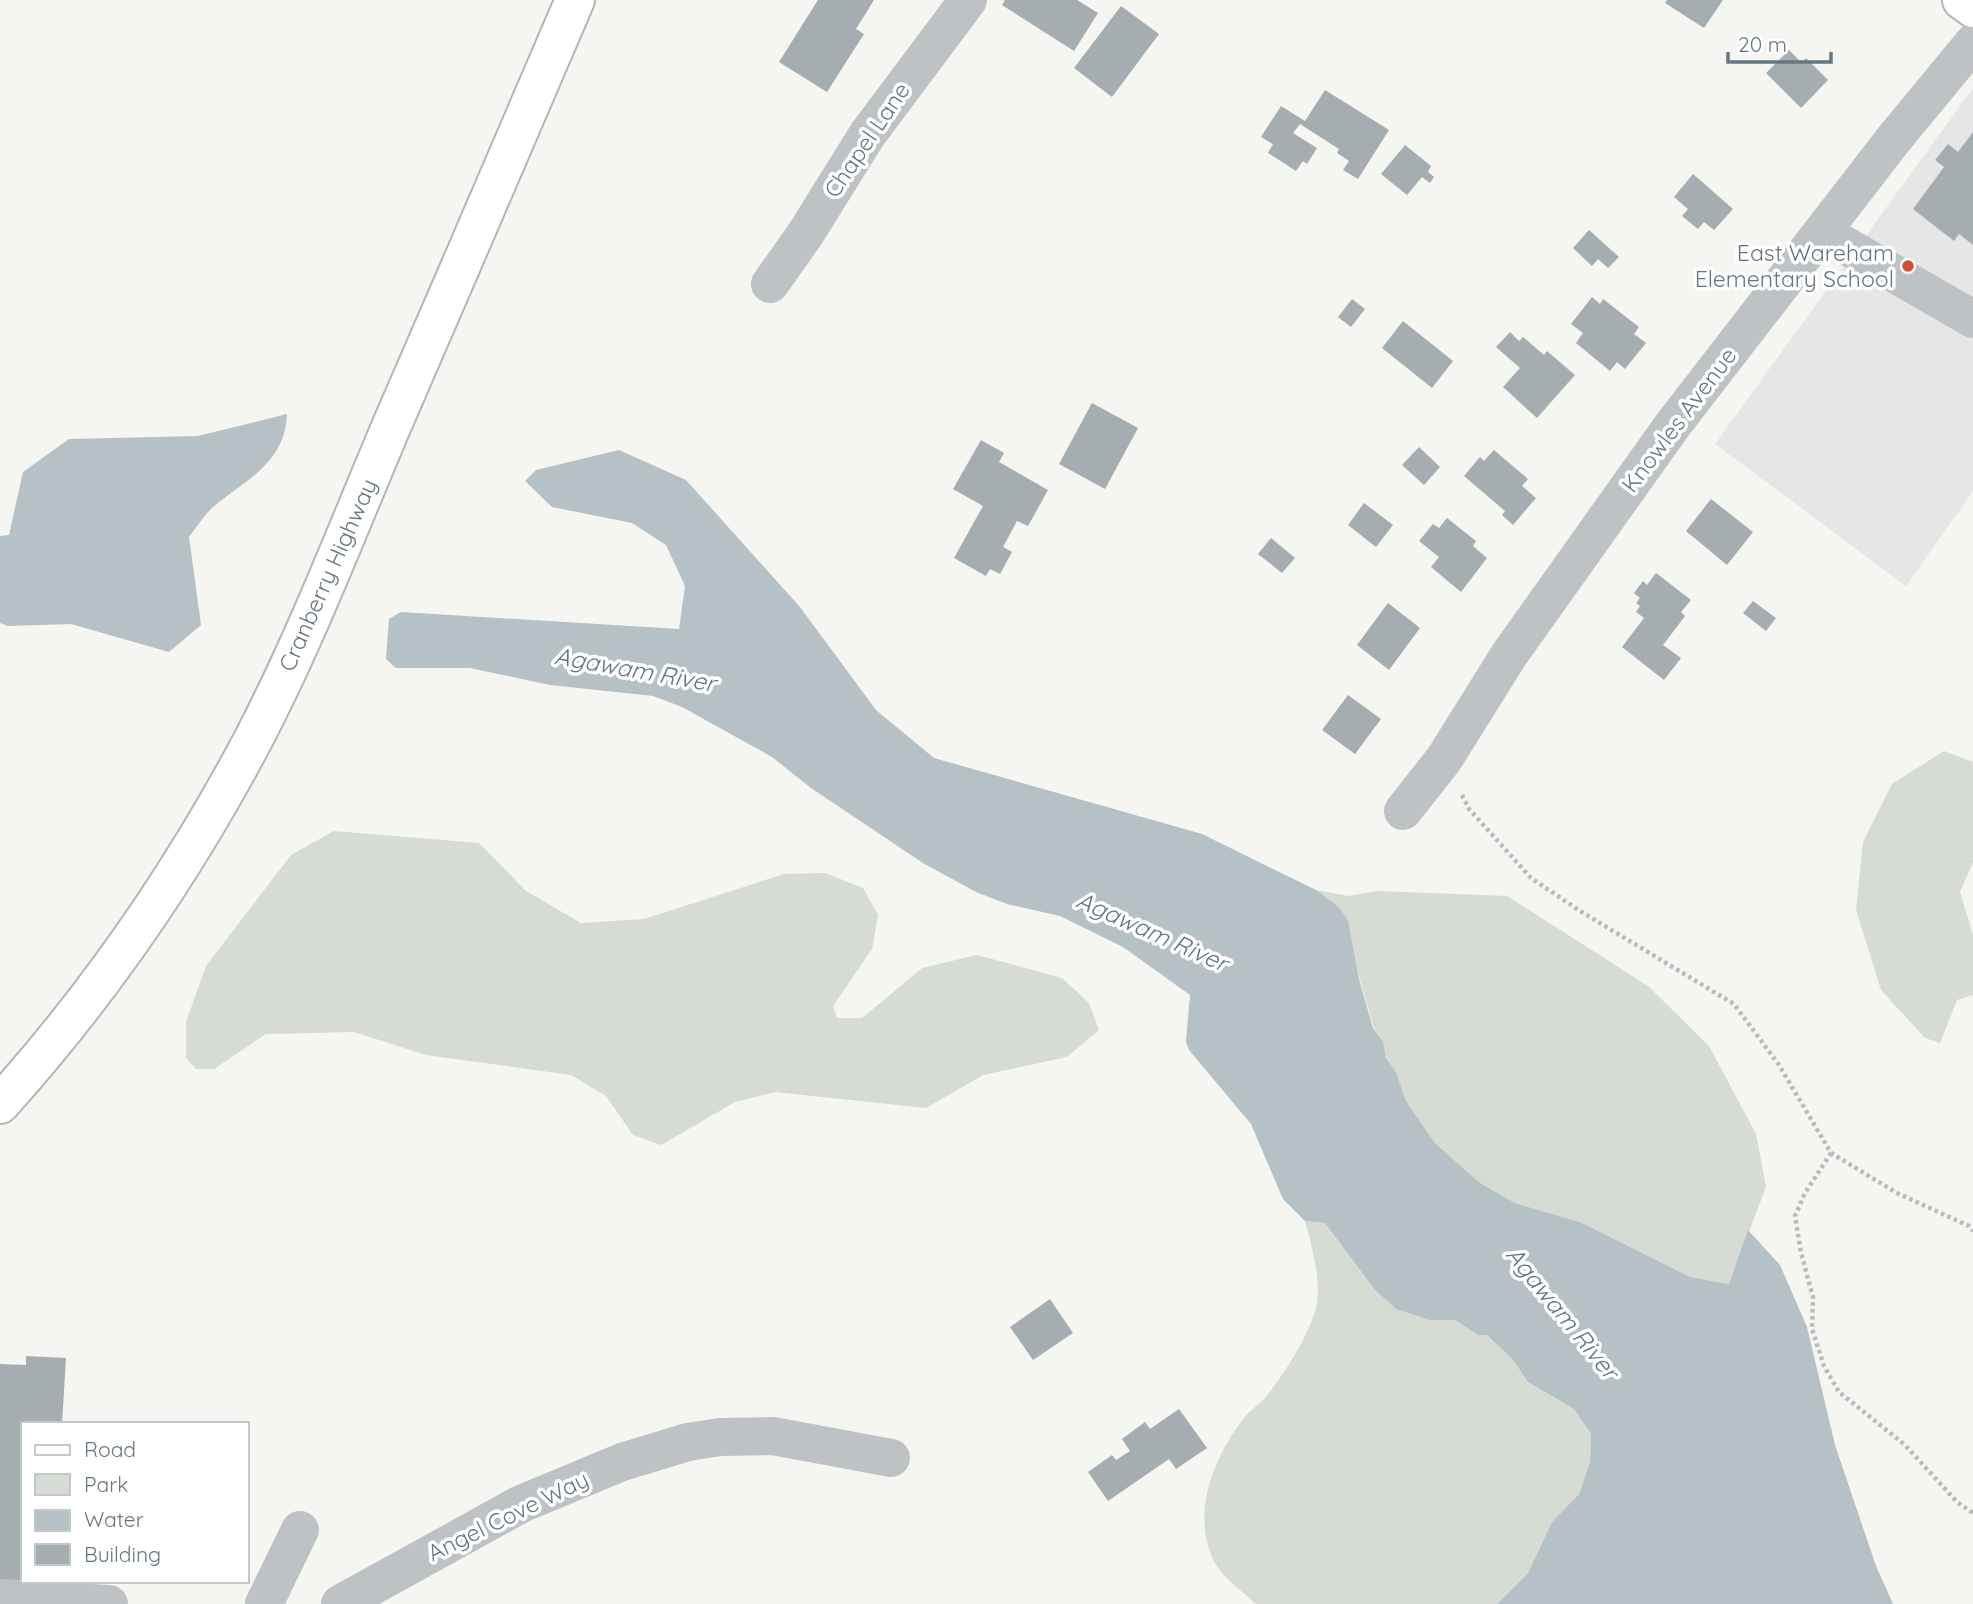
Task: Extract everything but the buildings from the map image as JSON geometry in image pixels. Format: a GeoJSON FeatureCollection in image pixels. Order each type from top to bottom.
{"type":"FeatureCollection","features":[{"type":"Feature","properties":{"kind":"main road","name":"Cranberry Highway"},"geometry":{"type":"LineString","coordinates":[[0,1104],[36,1064],[121,951],[188,853],[254,737],[307,622],[575,0]]}},
{"type":"Feature","properties":{"kind":"main road"},"geometry":{"type":"LineString","coordinates":[[1962,0],[1973,8]]}},
{"type":"Feature","properties":{"kind":"street","name":"Chapel Lane"},"geometry":{"type":"LineString","coordinates":[[770,284],[806,233],[867,135],[968,0]]}},
{"type":"Feature","properties":{"kind":"street","name":"Knowles Avenue"},"geometry":{"type":"LineString","coordinates":[[1403,811],[1444,759],[1509,655],[1672,426],[1973,43]]}},
{"type":"Feature","properties":{"kind":"street"},"geometry":{"type":"LineString","coordinates":[[1822,232],[1973,319]]}},
{"type":"Feature","properties":{"kind":"street","name":"Angel Cove Way"},"geometry":{"type":"LineString","coordinates":[[340,1604],[521,1504],[622,1462],[688,1442],[720,1437],[773,1436],[891,1458]]}},
{"type":"Feature","properties":{"kind":"street"},"geometry":{"type":"LineString","coordinates":[[264,1604],[300,1530]]}},
{"type":"Feature","properties":{"kind":"street"},"geometry":{"type":"LineString","coordinates":[[0,1598],[109,1604]]}},
{"type":"Feature","properties":{"kind":"path"},"geometry":{"type":"LineString","coordinates":[[1444,759],[1469,809],[1531,878],[1580,911],[1734,1004],[1779,1065],[1831,1153],[1897,1193],[1969,1226],[1973,1231]]}},
{"type":"Feature","properties":{"kind":"path"},"geometry":{"type":"LineString","coordinates":[[1831,1153],[1805,1193],[1796,1216],[1801,1253],[1813,1297],[1812,1329],[1824,1366],[1839,1392],[1905,1445],[1957,1502],[1973,1513]]}},
{"type":"Feature","properties":{"kind":"shaded area","name":"East Wareham Elementary School"},"geometry":{"type":"Polygon","coordinates":[[[1973,88],[1973,491],[1906,586],[1715,444],[1973,88]]]}},
{"type":"Feature","properties":{"kind":"green space"},"geometry":{"type":"Polygon","coordinates":[[[1944,751],[1973,762],[1973,862],[1960,892],[1973,935],[1973,995],[1957,1000],[1940,1043],[1925,1038],[1881,990],[1856,910],[1863,842],[1892,784],[1944,751]]]}},
{"type":"Feature","properties":{"kind":"green space"},"geometry":{"type":"Polygon","coordinates":[[[334,831],[479,843],[526,891],[581,923],[644,919],[784,874],[825,873],[863,888],[878,915],[872,949],[833,1006],[837,1018],[862,1018],[922,968],[977,955],[1062,978],[1089,1003],[1099,1030],[1067,1057],[983,1075],[926,1108],[775,1092],[735,1102],[661,1145],[633,1135],[606,1096],[571,1075],[426,1055],[354,1032],[266,1034],[214,1069],[196,1069],[186,1058],[186,1022],[206,966],[291,855],[334,831]]]}},
{"type":"Feature","properties":{"kind":"green space"},"geometry":{"type":"Polygon","coordinates":[[[1316,890],[1348,896],[1378,891],[1507,896],[1648,986],[1709,1046],[1756,1134],[1766,1187],[1729,1284],[1690,1277],[1580,1222],[1515,1203],[1480,1183],[1435,1143],[1406,1101],[1396,1072],[1386,1058],[1383,1041],[1374,1028],[1339,907],[1316,890]]]}},
{"type":"Feature","properties":{"kind":"green space"},"geometry":{"type":"Polygon","coordinates":[[[1305,1221],[1325,1223],[1375,1290],[1396,1309],[1429,1320],[1455,1320],[1478,1335],[1487,1335],[1513,1360],[1528,1382],[1574,1409],[1591,1434],[1590,1462],[1579,1494],[1552,1522],[1528,1573],[1497,1604],[1256,1604],[1228,1580],[1215,1563],[1205,1526],[1208,1488],[1214,1469],[1243,1419],[1266,1397],[1287,1368],[1305,1337],[1317,1304],[1314,1255],[1305,1221]]]}},
{"type":"Feature","properties":{"kind":"water"},"geometry":{"type":"Polygon","coordinates":[[[287,414],[285,431],[272,458],[213,507],[189,537],[201,625],[169,652],[71,624],[8,626],[0,623],[0,536],[9,535],[23,472],[69,439],[198,436],[287,414]]]}},
{"type":"Feature","properties":{"kind":"water","name":"Agawam River"},"geometry":{"type":"Polygon","coordinates":[[[619,450],[686,480],[800,607],[876,710],[934,758],[1202,834],[1316,890],[1339,907],[1348,921],[1359,979],[1373,1028],[1383,1041],[1386,1058],[1396,1072],[1406,1101],[1435,1143],[1480,1183],[1515,1203],[1580,1222],[1690,1277],[1729,1284],[1748,1230],[1780,1265],[1807,1327],[1835,1445],[1876,1566],[1893,1604],[1497,1604],[1528,1573],[1552,1522],[1579,1494],[1590,1462],[1591,1434],[1574,1409],[1528,1382],[1513,1360],[1487,1335],[1478,1335],[1455,1320],[1429,1320],[1396,1309],[1375,1290],[1325,1223],[1305,1221],[1283,1199],[1251,1124],[1189,1050],[1186,1042],[1190,995],[1123,947],[1060,916],[1007,904],[976,892],[923,863],[811,788],[772,757],[682,707],[653,696],[550,685],[470,668],[396,668],[386,659],[389,619],[401,612],[679,629],[685,586],[666,545],[632,523],[552,507],[525,481],[536,470],[619,450]]]}},
{"type":"Feature","properties":{"kind":"place","name":"East Wareham Elementary School"},"geometry":{"type":"Point","coordinates":[1908,266]}}]}
